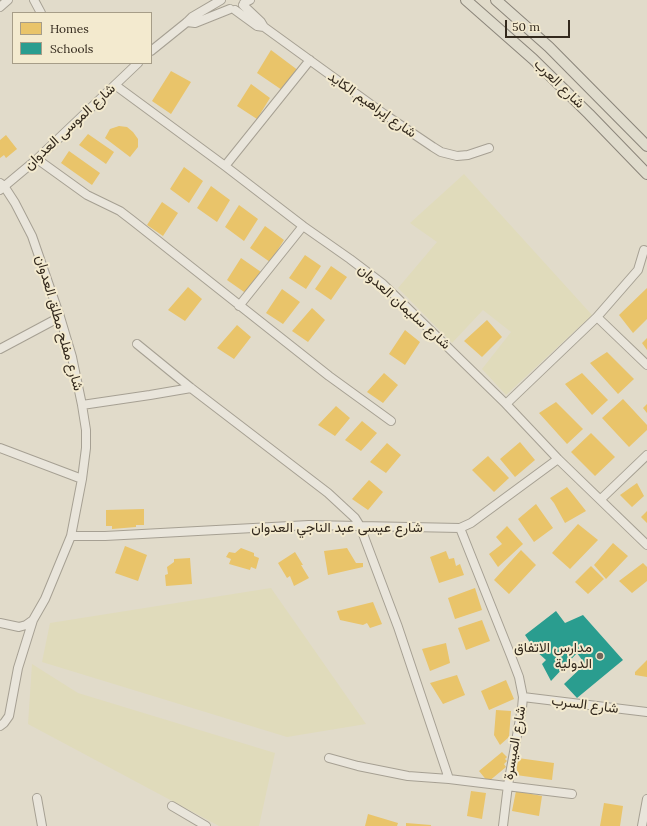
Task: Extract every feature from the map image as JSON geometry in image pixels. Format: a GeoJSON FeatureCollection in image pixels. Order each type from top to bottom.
{"type":"FeatureCollection","features":[{"type":"Feature","properties":{"kind":"main road","name":"شارع العرب"},"geometry":{"type":"LineString","coordinates":[[466,0],[533,59],[647,174]]}},
{"type":"Feature","properties":{"kind":"main road","name":"شارع العرب"},"geometry":{"type":"LineString","coordinates":[[496,0],[549,47],[647,146]]}},
{"type":"Feature","properties":{"kind":"street"},"geometry":{"type":"LineString","coordinates":[[0,7],[8,0]]}},
{"type":"Feature","properties":{"kind":"street"},"geometry":{"type":"LineString","coordinates":[[34,0],[40,12]]}},
{"type":"Feature","properties":{"kind":"street"},"geometry":{"type":"LineString","coordinates":[[152,50],[192,17],[222,0]]}},
{"type":"Feature","properties":{"kind":"street","name":"شارع إبراهيم الكايد"},"geometry":{"type":"LineString","coordinates":[[222,0],[225,5],[257,26],[264,27]]}},
{"type":"Feature","properties":{"kind":"street"},"geometry":{"type":"LineString","coordinates":[[187,22],[195,23],[232,9],[245,2]]}},
{"type":"Feature","properties":{"kind":"street","name":"شارع إبراهيم الكايد"},"geometry":{"type":"LineString","coordinates":[[245,2],[264,27],[384,114],[441,152],[464,156],[488,148]]}},
{"type":"Feature","properties":{"kind":"street"},"geometry":{"type":"LineString","coordinates":[[225,166],[310,60]]}},
{"type":"Feature","properties":{"kind":"street","name":"شارع الموسى العدوان"},"geometry":{"type":"LineString","coordinates":[[1,186],[37,159],[137,64]]}},
{"type":"Feature","properties":{"kind":"street","name":"شارع سليمان العدوان"},"geometry":{"type":"LineString","coordinates":[[115,85],[382,284],[506,404],[558,459],[647,545]]}},
{"type":"Feature","properties":{"kind":"street"},"geometry":{"type":"LineString","coordinates":[[37,159],[87,195],[120,211],[329,376],[391,421]]}},
{"type":"Feature","properties":{"kind":"street","name":"شارع مفلح مطلق العدوان"},"geometry":{"type":"LineString","coordinates":[[0,726],[9,716],[18,668],[33,620],[45,599],[71,536],[86,448],[86,430],[82,405],[72,357],[60,317],[32,236],[19,209],[1,186]]}},
{"type":"Feature","properties":{"kind":"street"},"geometry":{"type":"LineString","coordinates":[[239,306],[303,226]]}},
{"type":"Feature","properties":{"kind":"street"},"geometry":{"type":"LineString","coordinates":[[506,404],[597,317],[638,270],[644,250]]}},
{"type":"Feature","properties":{"kind":"street"},"geometry":{"type":"LineString","coordinates":[[0,348],[60,317]]}},
{"type":"Feature","properties":{"kind":"street"},"geometry":{"type":"LineString","coordinates":[[597,317],[647,365]]}},
{"type":"Feature","properties":{"kind":"street"},"geometry":{"type":"LineString","coordinates":[[137,344],[191,388],[328,493],[355,518],[360,526],[398,627],[449,779]]}},
{"type":"Feature","properties":{"kind":"street"},"geometry":{"type":"LineString","coordinates":[[82,405],[150,396],[191,388]]}},
{"type":"Feature","properties":{"kind":"street"},"geometry":{"type":"LineString","coordinates":[[0,448],[82,478]]}},
{"type":"Feature","properties":{"kind":"street"},"geometry":{"type":"LineString","coordinates":[[601,499],[647,455]]}},
{"type":"Feature","properties":{"kind":"street","name":"شارع عيسى عبد الناجي العدوان"},"geometry":{"type":"LineString","coordinates":[[71,536],[105,536],[310,525],[460,528],[471,523],[558,459]]}},
{"type":"Feature","properties":{"kind":"street","name":"شارع الميسرة"},"geometry":{"type":"LineString","coordinates":[[460,528],[519,676],[523,697],[508,785],[503,826]]}},
{"type":"Feature","properties":{"kind":"street"},"geometry":{"type":"LineString","coordinates":[[0,623],[19,626],[26,625],[33,620]]}},
{"type":"Feature","properties":{"kind":"street","name":"شارع السرب"},"geometry":{"type":"LineString","coordinates":[[523,697],[647,712]]}},
{"type":"Feature","properties":{"kind":"street"},"geometry":{"type":"LineString","coordinates":[[329,758],[358,766],[408,776],[508,785],[572,794]]}},
{"type":"Feature","properties":{"kind":"street"},"geometry":{"type":"LineString","coordinates":[[37,798],[42,826]]}},
{"type":"Feature","properties":{"kind":"street"},"geometry":{"type":"LineString","coordinates":[[642,826],[647,802]]}},
{"type":"Feature","properties":{"kind":"street"},"geometry":{"type":"LineString","coordinates":[[172,806],[206,826]]}},
{"type":"Feature","properties":{"kind":"shaded area"},"geometry":{"type":"Polygon","coordinates":[[[464,174],[592,315],[506,395],[482,369],[511,332],[483,310],[452,343],[398,288],[437,242],[410,223],[464,174]]]}},
{"type":"Feature","properties":{"kind":"shaded area"},"geometry":{"type":"Polygon","coordinates":[[[271,588],[366,724],[287,737],[42,662],[50,623],[271,588]]]}},
{"type":"Feature","properties":{"kind":"shaded area"},"geometry":{"type":"Polygon","coordinates":[[[32,664],[78,693],[275,753],[259,826],[219,826],[28,724],[32,664]]]}},
{"type":"Feature","properties":{"kind":"building: Homes"},"geometry":{"type":"Polygon","coordinates":[[[271,50],[299,71],[282,90],[257,73],[271,50]]]}},
{"type":"Feature","properties":{"kind":"building: Homes"},"geometry":{"type":"Polygon","coordinates":[[[171,71],[191,82],[171,114],[152,101],[171,71]]]}},
{"type":"Feature","properties":{"kind":"building: Homes"},"geometry":{"type":"Polygon","coordinates":[[[251,84],[270,98],[257,119],[237,106],[251,84]]]}},
{"type":"Feature","properties":{"kind":"building: Homes"},"geometry":{"type":"Polygon","coordinates":[[[119,126],[127,127],[138,139],[138,147],[130,157],[105,138],[110,129],[119,126]]]}},
{"type":"Feature","properties":{"kind":"building: Homes"},"geometry":{"type":"Polygon","coordinates":[[[88,134],[114,152],[106,164],[79,145],[88,134]]]}},
{"type":"Feature","properties":{"kind":"building: Homes"},"geometry":{"type":"Polygon","coordinates":[[[6,135],[17,149],[6,158],[4,155],[0,158],[0,140],[6,135]]]}},
{"type":"Feature","properties":{"kind":"building: Homes"},"geometry":{"type":"Polygon","coordinates":[[[69,151],[100,173],[92,185],[61,163],[69,151]]]}},
{"type":"Feature","properties":{"kind":"building: Homes"},"geometry":{"type":"Polygon","coordinates":[[[184,167],[203,181],[189,203],[170,189],[184,167]]]}},
{"type":"Feature","properties":{"kind":"building: Homes"},"geometry":{"type":"Polygon","coordinates":[[[211,186],[230,200],[217,222],[197,208],[211,186]]]}},
{"type":"Feature","properties":{"kind":"building: Homes"},"geometry":{"type":"Polygon","coordinates":[[[162,202],[178,213],[163,236],[147,225],[162,202]]]}},
{"type":"Feature","properties":{"kind":"building: Homes"},"geometry":{"type":"Polygon","coordinates":[[[239,205],[258,219],[244,241],[225,227],[239,205]]]}},
{"type":"Feature","properties":{"kind":"building: Homes"},"geometry":{"type":"Polygon","coordinates":[[[265,226],[284,240],[270,262],[250,248],[265,226]]]}},
{"type":"Feature","properties":{"kind":"building: Homes"},"geometry":{"type":"Polygon","coordinates":[[[305,255],[321,266],[306,289],[289,278],[305,255]]]}},
{"type":"Feature","properties":{"kind":"building: Homes"},"geometry":{"type":"Polygon","coordinates":[[[241,258],[261,272],[247,294],[227,280],[241,258]]]}},
{"type":"Feature","properties":{"kind":"building: Homes"},"geometry":{"type":"Polygon","coordinates":[[[331,266],[347,277],[331,300],[315,289],[331,266]]]}},
{"type":"Feature","properties":{"kind":"building: Homes"},"geometry":{"type":"Polygon","coordinates":[[[188,287],[202,299],[185,321],[168,310],[188,287]]]}},
{"type":"Feature","properties":{"kind":"building: Homes"},"geometry":{"type":"Polygon","coordinates":[[[647,288],[647,319],[633,333],[619,315],[647,288]]]}},
{"type":"Feature","properties":{"kind":"building: Homes"},"geometry":{"type":"Polygon","coordinates":[[[282,289],[300,302],[283,324],[266,313],[282,289]]]}},
{"type":"Feature","properties":{"kind":"building: Homes"},"geometry":{"type":"Polygon","coordinates":[[[312,308],[325,320],[308,342],[292,331],[312,308]]]}},
{"type":"Feature","properties":{"kind":"building: Homes"},"geometry":{"type":"Polygon","coordinates":[[[487,320],[502,337],[482,357],[464,341],[487,320]]]}},
{"type":"Feature","properties":{"kind":"building: Homes"},"geometry":{"type":"Polygon","coordinates":[[[237,325],[251,337],[234,359],[217,348],[237,325]]]}},
{"type":"Feature","properties":{"kind":"building: Homes"},"geometry":{"type":"Polygon","coordinates":[[[405,330],[420,342],[405,365],[389,354],[405,330]]]}},
{"type":"Feature","properties":{"kind":"building: Homes"},"geometry":{"type":"Polygon","coordinates":[[[647,338],[647,350],[642,343],[647,338]]]}},
{"type":"Feature","properties":{"kind":"building: Homes"},"geometry":{"type":"Polygon","coordinates":[[[607,352],[634,379],[618,394],[590,363],[607,352]]]}},
{"type":"Feature","properties":{"kind":"building: Homes"},"geometry":{"type":"Polygon","coordinates":[[[384,373],[398,385],[383,403],[367,392],[384,373]]]}},
{"type":"Feature","properties":{"kind":"building: Homes"},"geometry":{"type":"Polygon","coordinates":[[[582,373],[608,400],[592,415],[565,384],[582,373]]]}},
{"type":"Feature","properties":{"kind":"building: Homes"},"geometry":{"type":"Polygon","coordinates":[[[623,399],[647,425],[647,430],[629,447],[602,418],[623,399]]]}},
{"type":"Feature","properties":{"kind":"building: Homes"},"geometry":{"type":"Polygon","coordinates":[[[556,402],[583,429],[567,444],[539,413],[556,402]]]}},
{"type":"Feature","properties":{"kind":"building: Homes"},"geometry":{"type":"Polygon","coordinates":[[[647,404],[647,413],[643,408],[647,404]]]}},
{"type":"Feature","properties":{"kind":"building: Homes"},"geometry":{"type":"Polygon","coordinates":[[[336,406],[350,418],[335,436],[318,425],[336,406]]]}},
{"type":"Feature","properties":{"kind":"building: Homes"},"geometry":{"type":"Polygon","coordinates":[[[362,421],[377,433],[361,451],[345,440],[362,421]]]}},
{"type":"Feature","properties":{"kind":"building: Homes"},"geometry":{"type":"Polygon","coordinates":[[[591,433],[615,457],[595,476],[571,452],[591,433]]]}},
{"type":"Feature","properties":{"kind":"building: Homes"},"geometry":{"type":"Polygon","coordinates":[[[520,442],[535,460],[515,477],[500,459],[520,442]]]}},
{"type":"Feature","properties":{"kind":"building: Homes"},"geometry":{"type":"Polygon","coordinates":[[[387,443],[401,455],[386,473],[370,462],[387,443]]]}},
{"type":"Feature","properties":{"kind":"building: Homes"},"geometry":{"type":"Polygon","coordinates":[[[488,456],[509,478],[494,492],[472,470],[488,456]]]}},
{"type":"Feature","properties":{"kind":"building: Homes"},"geometry":{"type":"Polygon","coordinates":[[[369,480],[383,492],[368,510],[352,499],[369,480]]]}},
{"type":"Feature","properties":{"kind":"building: Homes"},"geometry":{"type":"Polygon","coordinates":[[[637,483],[644,496],[632,507],[620,495],[637,483]]]}},
{"type":"Feature","properties":{"kind":"building: Homes"},"geometry":{"type":"Polygon","coordinates":[[[567,487],[586,511],[565,523],[550,498],[567,487]]]}},
{"type":"Feature","properties":{"kind":"building: Homes"},"geometry":{"type":"Polygon","coordinates":[[[536,504],[553,528],[534,542],[518,519],[536,504]]]}},
{"type":"Feature","properties":{"kind":"building: Homes"},"geometry":{"type":"Polygon","coordinates":[[[144,509],[144,525],[112,529],[112,526],[106,526],[106,510],[144,509]]]}},
{"type":"Feature","properties":{"kind":"building: Homes"},"geometry":{"type":"Polygon","coordinates":[[[647,511],[647,523],[641,517],[647,511]]]}},
{"type":"Feature","properties":{"kind":"building: Homes"},"geometry":{"type":"Polygon","coordinates":[[[578,524],[598,540],[570,569],[552,553],[578,524]]]}},
{"type":"Feature","properties":{"kind":"building: Homes"},"geometry":{"type":"Polygon","coordinates":[[[507,526],[523,544],[498,567],[489,554],[502,544],[496,537],[507,526]]]}},
{"type":"Feature","properties":{"kind":"building: Homes"},"geometry":{"type":"Polygon","coordinates":[[[613,543],[628,556],[606,579],[594,565],[613,543]]]}},
{"type":"Feature","properties":{"kind":"building: Homes"},"geometry":{"type":"Polygon","coordinates":[[[125,546],[147,555],[138,581],[115,573],[125,546]]]}},
{"type":"Feature","properties":{"kind":"building: Homes"},"geometry":{"type":"Polygon","coordinates":[[[241,548],[254,553],[254,556],[259,558],[256,569],[251,567],[250,570],[229,564],[231,559],[226,557],[229,552],[235,553],[241,548]]]}},
{"type":"Feature","properties":{"kind":"building: Homes"},"geometry":{"type":"Polygon","coordinates":[[[347,548],[356,563],[363,563],[363,567],[328,575],[324,551],[347,548]]]}},
{"type":"Feature","properties":{"kind":"building: Homes"},"geometry":{"type":"Polygon","coordinates":[[[521,550],[536,565],[509,594],[494,580],[521,550]]]}},
{"type":"Feature","properties":{"kind":"building: Homes"},"geometry":{"type":"Polygon","coordinates":[[[446,551],[449,559],[454,558],[456,566],[460,564],[464,575],[439,583],[430,557],[446,551]]]}},
{"type":"Feature","properties":{"kind":"building: Homes"},"geometry":{"type":"Polygon","coordinates":[[[295,552],[309,578],[294,586],[290,576],[287,578],[278,563],[295,552]]]}},
{"type":"Feature","properties":{"kind":"building: Homes"},"geometry":{"type":"Polygon","coordinates":[[[190,558],[192,584],[166,586],[165,575],[168,574],[167,567],[174,562],[174,559],[190,558]]]}},
{"type":"Feature","properties":{"kind":"building: Homes"},"geometry":{"type":"Polygon","coordinates":[[[643,563],[647,567],[647,581],[632,593],[619,581],[643,563]]]}},
{"type":"Feature","properties":{"kind":"building: Homes"},"geometry":{"type":"Polygon","coordinates":[[[591,566],[604,579],[588,594],[575,582],[591,566]]]}},
{"type":"Feature","properties":{"kind":"building: Homes"},"geometry":{"type":"Polygon","coordinates":[[[475,588],[482,610],[455,619],[448,598],[475,588]]]}},
{"type":"Feature","properties":{"kind":"building: Homes"},"geometry":{"type":"Polygon","coordinates":[[[373,602],[382,624],[370,628],[367,623],[363,625],[340,620],[337,611],[373,602]]]}},
{"type":"Feature","properties":{"kind":"building: Homes"},"geometry":{"type":"Polygon","coordinates":[[[482,620],[490,641],[466,650],[458,628],[482,620]]]}},
{"type":"Feature","properties":{"kind":"building: Homes"},"geometry":{"type":"Polygon","coordinates":[[[446,643],[450,663],[430,671],[422,649],[446,643]]]}},
{"type":"Feature","properties":{"kind":"building: Homes"},"geometry":{"type":"Polygon","coordinates":[[[647,660],[647,677],[635,675],[635,672],[647,660]]]}},
{"type":"Feature","properties":{"kind":"building: Homes"},"geometry":{"type":"Polygon","coordinates":[[[457,675],[465,695],[443,704],[430,683],[457,675]]]}},
{"type":"Feature","properties":{"kind":"building: Homes"},"geometry":{"type":"Polygon","coordinates":[[[506,680],[514,699],[489,710],[481,691],[506,680]]]}},
{"type":"Feature","properties":{"kind":"building: Homes"},"geometry":{"type":"Polygon","coordinates":[[[496,710],[511,711],[509,737],[500,745],[494,735],[496,710]]]}},
{"type":"Feature","properties":{"kind":"building: Homes"},"geometry":{"type":"Polygon","coordinates":[[[502,752],[507,757],[505,759],[507,761],[504,764],[506,767],[488,782],[479,771],[502,752]]]}},
{"type":"Feature","properties":{"kind":"building: Homes"},"geometry":{"type":"Polygon","coordinates":[[[518,758],[554,763],[552,780],[516,775],[518,758]]]}},
{"type":"Feature","properties":{"kind":"building: Homes"},"geometry":{"type":"Polygon","coordinates":[[[471,791],[486,793],[482,819],[467,816],[471,791]]]}},
{"type":"Feature","properties":{"kind":"building: Homes"},"geometry":{"type":"Polygon","coordinates":[[[516,791],[542,796],[539,816],[512,811],[516,791]]]}},
{"type":"Feature","properties":{"kind":"building: Homes"},"geometry":{"type":"Polygon","coordinates":[[[604,803],[623,806],[620,826],[600,826],[604,803]]]}},
{"type":"Feature","properties":{"kind":"building: Homes"},"geometry":{"type":"Polygon","coordinates":[[[368,814],[398,823],[397,826],[365,826],[368,814]]]}},
{"type":"Feature","properties":{"kind":"building: Homes"},"geometry":{"type":"Polygon","coordinates":[[[406,823],[431,825],[431,826],[406,826],[406,823]]]}},
{"type":"Feature","properties":{"kind":"building: Schools","name":"مدارس الاتفاق الدولية"},"geometry":{"type":"Polygon","coordinates":[[[556,611],[565,623],[583,615],[623,660],[577,698],[564,684],[585,664],[577,653],[551,681],[542,664],[546,660],[535,650],[525,635],[556,611]]]}},
{"type":"Feature","properties":{"kind":"place","name":"مدارس الاتفاق الدولية"},"geometry":{"type":"Point","coordinates":[600,656]}}]}
